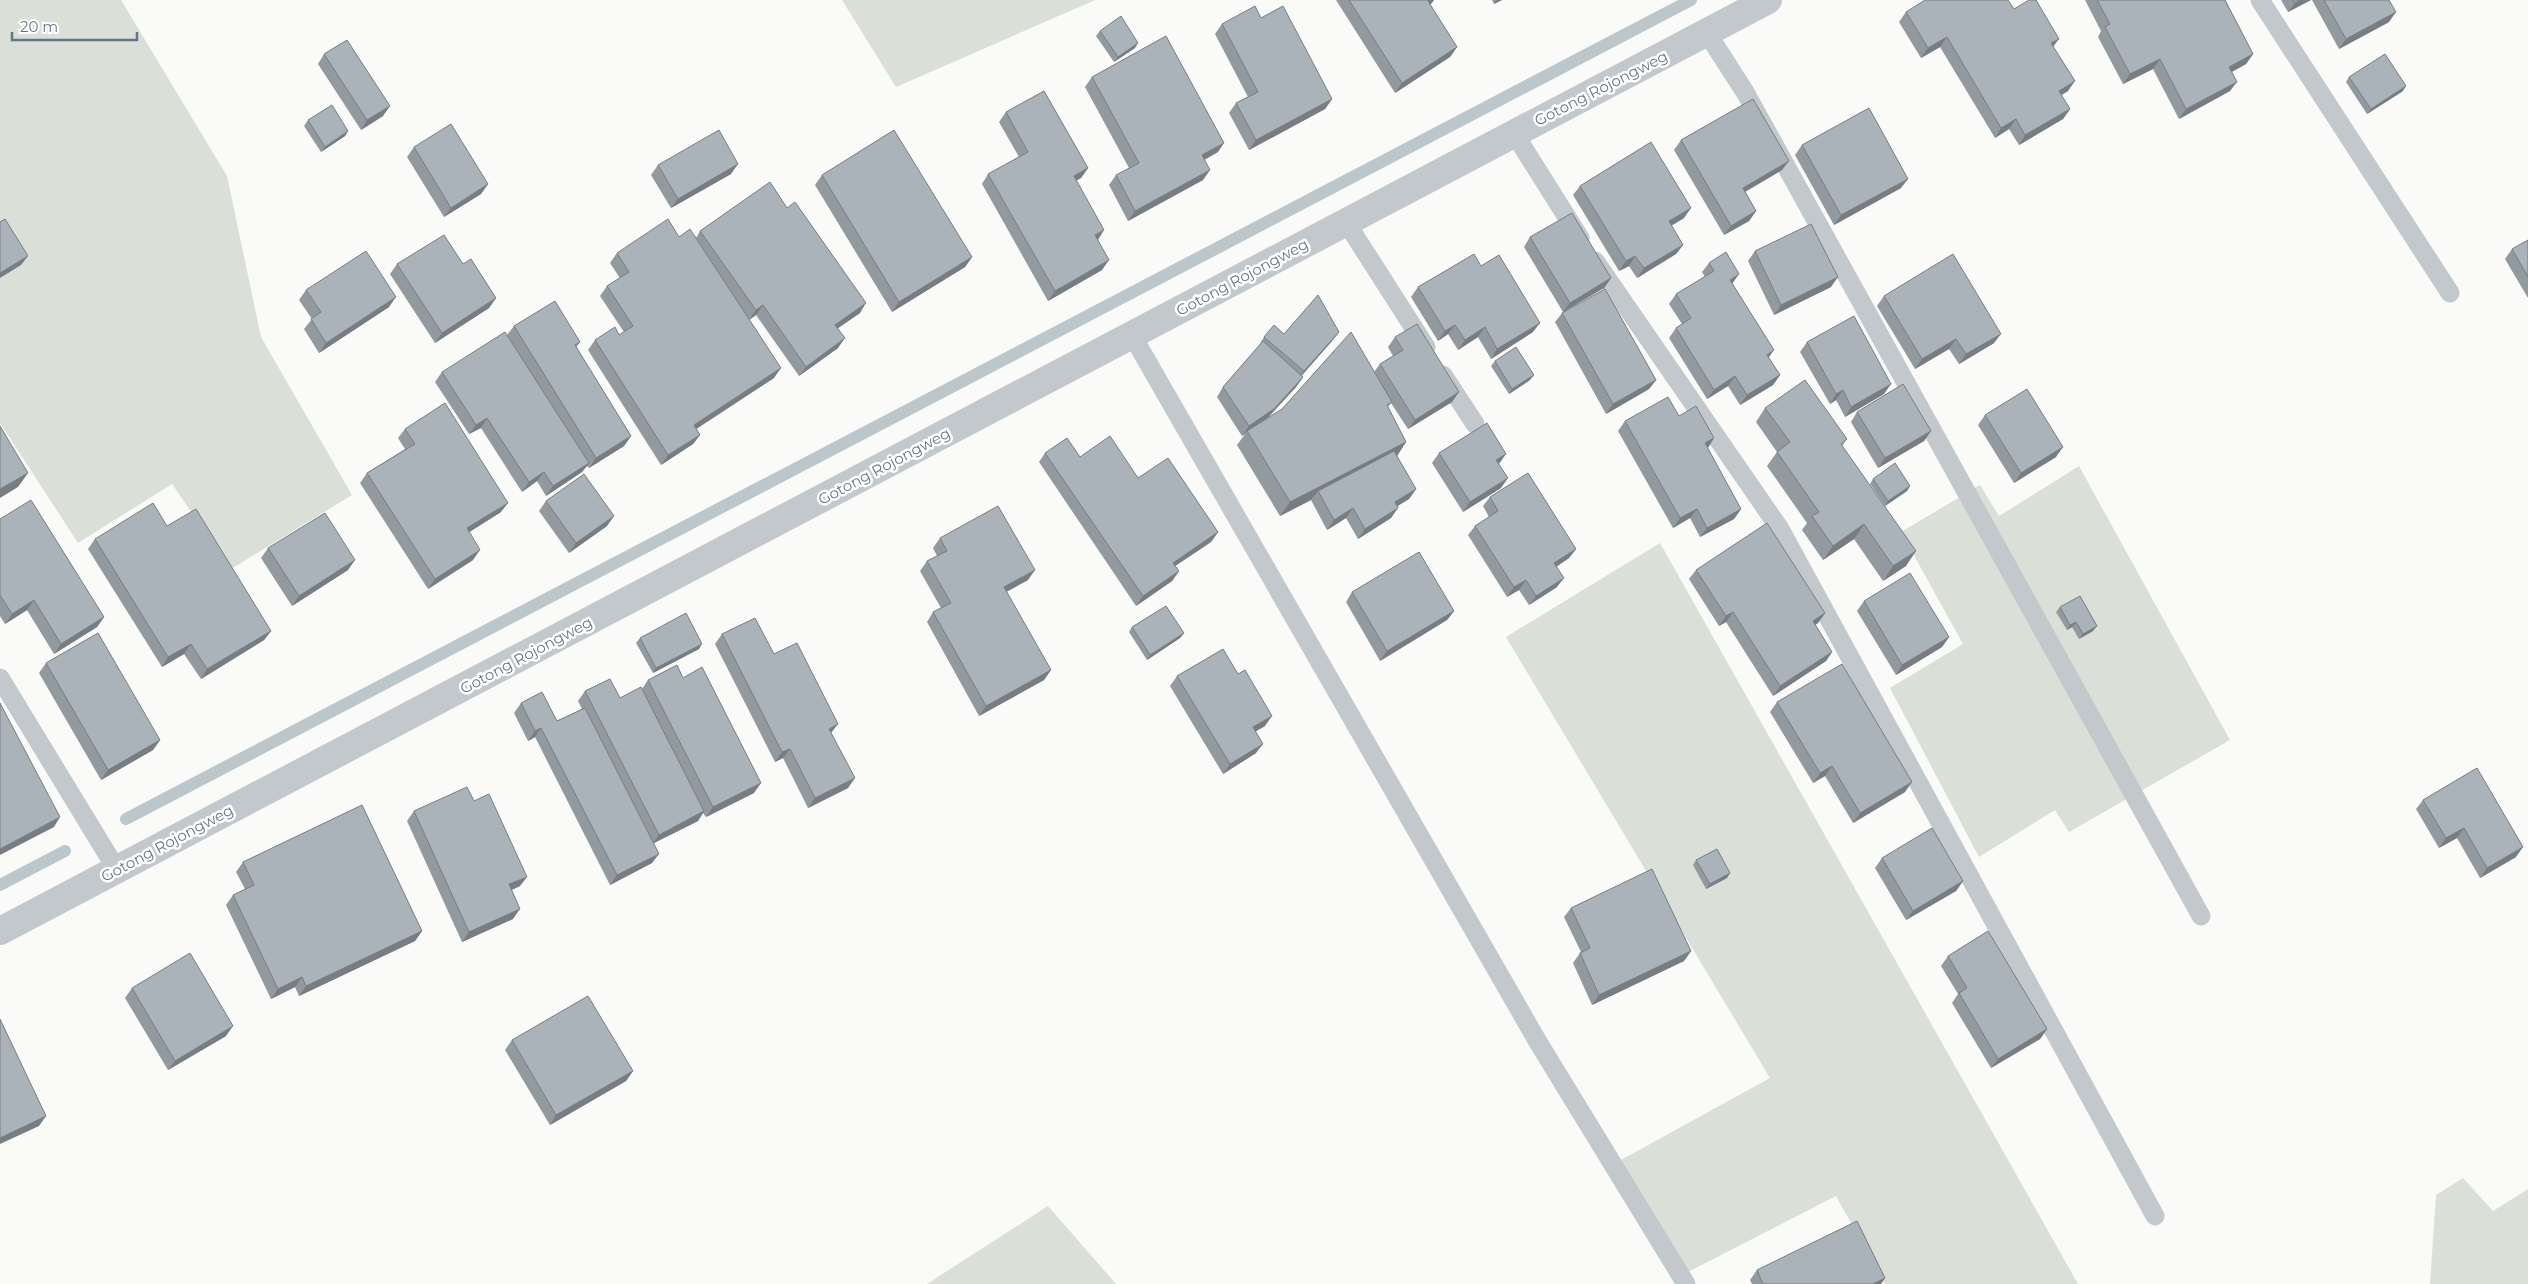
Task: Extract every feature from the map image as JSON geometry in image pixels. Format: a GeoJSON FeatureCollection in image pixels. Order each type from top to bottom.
{"type":"FeatureCollection","features":[{"type":"Feature","properties":{"kind":"street","name":"Gotong Rojongweg"},"geometry":{"type":"LineString","coordinates":[[0,931],[1768,0]]}},
{"type":"Feature","properties":{"kind":"lane"},"geometry":{"type":"LineString","coordinates":[[2260,0],[2450,293]]}},
{"type":"Feature","properties":{"kind":"lane"},"geometry":{"type":"LineString","coordinates":[[1707,33],[1745,92],[2201,916]]}},
{"type":"Feature","properties":{"kind":"lane"},"geometry":{"type":"LineString","coordinates":[[1514,133],[1613,289],[1780,529],[2155,1216]]}},
{"type":"Feature","properties":{"kind":"lane"},"geometry":{"type":"LineString","coordinates":[[1346,222],[1475,424]]}},
{"type":"Feature","properties":{"kind":"lane"},"geometry":{"type":"LineString","coordinates":[[1132,335],[1538,1042],[1686,1284]]}},
{"type":"Feature","properties":{"kind":"lane"},"geometry":{"type":"LineString","coordinates":[[0,678],[117,870]]}},
{"type":"Feature","properties":{"kind":"shaded area"},"geometry":{"type":"Polygon","coordinates":[[[0,0],[121,0],[227,176],[261,337],[352,495],[231,569],[172,484],[78,543],[0,423],[0,0]]]}},
{"type":"Feature","properties":{"kind":"shaded area"},"geometry":{"type":"Polygon","coordinates":[[[842,0],[1095,0],[896,87],[842,0]]]}},
{"type":"Feature","properties":{"kind":"shaded area"},"geometry":{"type":"Polygon","coordinates":[[[2079,466],[2230,740],[2069,832],[2055,810],[1979,857],[1890,688],[1963,644],[1901,532],[1980,485],[1999,516],[2079,466]]]}},
{"type":"Feature","properties":{"kind":"shaded area"},"geometry":{"type":"Polygon","coordinates":[[[1660,543],[2078,1284],[1885,1284],[1836,1196],[1684,1274],[1621,1160],[1770,1078],[1506,637],[1660,543]]]}},
{"type":"Feature","properties":{"kind":"shaded area"},"geometry":{"type":"Polygon","coordinates":[[[2463,1178],[2493,1211],[2528,1189],[2528,1284],[2430,1284],[2436,1195],[2463,1178]]]}},
{"type":"Feature","properties":{"kind":"shaded area"},"geometry":{"type":"Polygon","coordinates":[[[1048,1206],[1116,1284],[927,1284],[1048,1206]]]}},
{"type":"Feature","properties":{"kind":"building"},"geometry":{"type":"Polygon","coordinates":[[[1349,0],[1430,0],[1428,1],[1457,47],[1402,83],[1349,0]]]}},
{"type":"Feature","properties":{"kind":"building"},"geometry":{"type":"Polygon","coordinates":[[[1925,0],[2008,0],[2014,9],[2029,0],[2036,0],[2059,39],[2051,43],[2075,81],[2059,91],[2070,109],[2025,135],[2016,119],[2001,128],[1947,37],[1928,48],[1906,12],[1925,0]]]}},
{"type":"Feature","properties":{"kind":"building"},"geometry":{"type":"Polygon","coordinates":[[[2097,0],[2225,0],[2253,54],[2229,67],[2237,82],[2186,109],[2160,59],[2130,74],[2105,27],[2110,24],[2097,0]]]}},
{"type":"Feature","properties":{"kind":"building"},"geometry":{"type":"Polygon","coordinates":[[[2324,0],[2389,0],[2396,12],[2346,39],[2324,0]]]}},
{"type":"Feature","properties":{"kind":"building"},"geometry":{"type":"Polygon","coordinates":[[[1255,6],[1261,18],[1283,6],[1332,99],[1256,140],[1236,103],[1258,92],[1222,24],[1255,6]]]}},
{"type":"Feature","properties":{"kind":"building"},"geometry":{"type":"Polygon","coordinates":[[[1121,16],[1138,43],[1118,57],[1100,31],[1121,16]]]}},
{"type":"Feature","properties":{"kind":"building"},"geometry":{"type":"Polygon","coordinates":[[[1166,36],[1224,143],[1202,155],[1210,170],[1135,211],[1116,175],[1139,163],[1092,77],[1166,36]]]}},
{"type":"Feature","properties":{"kind":"building"},"geometry":{"type":"Polygon","coordinates":[[[347,40],[390,106],[367,120],[324,54],[347,40]]]}},
{"type":"Feature","properties":{"kind":"building"},"geometry":{"type":"Polygon","coordinates":[[[2385,54],[2406,86],[2371,109],[2349,77],[2385,54]]]}},
{"type":"Feature","properties":{"kind":"building"},"geometry":{"type":"Polygon","coordinates":[[[1044,91],[1088,168],[1074,176],[1104,230],[1095,235],[1109,260],[1055,291],[988,174],[1028,152],[1006,112],[1044,91]]]}},
{"type":"Feature","properties":{"kind":"building"},"geometry":{"type":"Polygon","coordinates":[[[1753,99],[1789,161],[1743,188],[1756,211],[1731,226],[1681,140],[1753,99]]]}},
{"type":"Feature","properties":{"kind":"building"},"geometry":{"type":"Polygon","coordinates":[[[332,105],[348,131],[325,147],[308,120],[332,105]]]}},
{"type":"Feature","properties":{"kind":"building"},"geometry":{"type":"Polygon","coordinates":[[[1869,108],[1908,179],[1841,215],[1802,145],[1869,108]]]}},
{"type":"Feature","properties":{"kind":"building"},"geometry":{"type":"Polygon","coordinates":[[[451,124],[488,184],[451,208],[414,147],[451,124]]]}},
{"type":"Feature","properties":{"kind":"building"},"geometry":{"type":"Polygon","coordinates":[[[719,130],[738,164],[678,199],[658,165],[719,130]]]}},
{"type":"Feature","properties":{"kind":"building"},"geometry":{"type":"Polygon","coordinates":[[[894,130],[972,257],[899,302],[822,175],[894,130]]]}},
{"type":"Feature","properties":{"kind":"building"},"geometry":{"type":"Polygon","coordinates":[[[1651,142],[1691,208],[1669,221],[1683,245],[1644,268],[1635,256],[1626,261],[1580,186],[1651,142]]]}},
{"type":"Feature","properties":{"kind":"building"},"geometry":{"type":"Polygon","coordinates":[[[770,182],[787,208],[795,202],[866,303],[835,325],[845,338],[806,367],[763,305],[756,310],[700,231],[770,182]]]}},
{"type":"Feature","properties":{"kind":"building"},"geometry":{"type":"Polygon","coordinates":[[[1572,213],[1611,278],[1570,303],[1530,237],[1572,213]]]}},
{"type":"Feature","properties":{"kind":"building"},"geometry":{"type":"Polygon","coordinates":[[[5,219],[28,256],[0,273],[0,222],[5,219]]]}},
{"type":"Feature","properties":{"kind":"building"},"geometry":{"type":"Polygon","coordinates":[[[668,219],[679,237],[690,229],[781,368],[694,425],[700,435],[668,455],[595,340],[615,327],[619,335],[633,326],[607,286],[629,272],[617,253],[668,219]]]}},
{"type":"Feature","properties":{"kind":"building"},"geometry":{"type":"Polygon","coordinates":[[[1811,224],[1838,277],[1781,305],[1755,251],[1811,224]]]}},
{"type":"Feature","properties":{"kind":"building"},"geometry":{"type":"Polygon","coordinates":[[[444,235],[463,264],[471,259],[496,298],[442,333],[397,264],[444,235]]]}},
{"type":"Feature","properties":{"kind":"building"},"geometry":{"type":"Polygon","coordinates":[[[2528,240],[2528,277],[2512,249],[2528,240]]]}},
{"type":"Feature","properties":{"kind":"building"},"geometry":{"type":"Polygon","coordinates":[[[366,251],[396,297],[326,343],[311,319],[321,312],[306,290],[366,251]]]}},
{"type":"Feature","properties":{"kind":"building"},"geometry":{"type":"Polygon","coordinates":[[[1726,252],[1739,274],[1730,280],[1774,350],[1767,355],[1780,375],[1747,395],[1735,376],[1714,390],[1676,328],[1691,318],[1676,294],[1714,271],[1709,263],[1726,252]]]}},
{"type":"Feature","properties":{"kind":"building"},"geometry":{"type":"Polygon","coordinates":[[[1474,254],[1481,266],[1499,255],[1540,323],[1497,349],[1485,327],[1465,340],[1455,325],[1445,331],[1418,287],[1474,254]]]}},
{"type":"Feature","properties":{"kind":"building"},"geometry":{"type":"Polygon","coordinates":[[[1953,254],[2001,334],[1966,354],[1956,339],[1922,359],[1884,296],[1953,254]]]}},
{"type":"Feature","properties":{"kind":"building"},"geometry":{"type":"Polygon","coordinates":[[[1605,289],[1656,380],[1613,404],[1562,313],[1605,289]]]}},
{"type":"Feature","properties":{"kind":"building"},"geometry":{"type":"Polygon","coordinates":[[[1318,295],[1339,332],[1304,371],[1264,337],[1274,325],[1284,334],[1318,295]]]}},
{"type":"Feature","properties":{"kind":"building"},"geometry":{"type":"Polygon","coordinates":[[[555,301],[580,342],[575,345],[631,436],[596,458],[514,326],[555,301]]]}},
{"type":"Feature","properties":{"kind":"building"},"geometry":{"type":"Polygon","coordinates":[[[1854,316],[1891,384],[1851,407],[1843,390],[1836,394],[1807,342],[1854,316]]]}},
{"type":"Feature","properties":{"kind":"building"},"geometry":{"type":"Polygon","coordinates":[[[1417,324],[1459,392],[1415,420],[1380,364],[1403,350],[1395,337],[1417,324]]]}},
{"type":"Feature","properties":{"kind":"building"},"geometry":{"type":"Polygon","coordinates":[[[505,332],[589,463],[553,486],[544,472],[529,482],[487,418],[476,425],[442,372],[505,332]]]}},
{"type":"Feature","properties":{"kind":"building"},"geometry":{"type":"Polygon","coordinates":[[[1351,332],[1392,402],[1387,405],[1406,442],[1290,502],[1247,431],[1282,409],[1351,332]]]}},
{"type":"Feature","properties":{"kind":"building"},"geometry":{"type":"Polygon","coordinates":[[[1263,341],[1303,377],[1274,409],[1249,426],[1223,387],[1263,341]]]}},
{"type":"Feature","properties":{"kind":"building"},"geometry":{"type":"Polygon","coordinates":[[[1516,347],[1534,375],[1512,389],[1495,361],[1516,347]]]}},
{"type":"Feature","properties":{"kind":"building"},"geometry":{"type":"Polygon","coordinates":[[[1805,380],[1847,439],[1841,444],[1916,551],[1893,566],[1864,524],[1833,546],[1812,516],[1819,512],[1777,452],[1790,442],[1765,408],[1805,380]]]}},
{"type":"Feature","properties":{"kind":"building"},"geometry":{"type":"Polygon","coordinates":[[[1903,384],[1931,431],[1885,458],[1857,412],[1903,384]]]}},
{"type":"Feature","properties":{"kind":"building"},"geometry":{"type":"Polygon","coordinates":[[[2027,389],[2063,447],[2021,473],[1985,415],[2027,389]]]}},
{"type":"Feature","properties":{"kind":"building"},"geometry":{"type":"Polygon","coordinates":[[[1668,397],[1679,416],[1696,406],[1714,438],[1705,443],[1741,509],[1707,528],[1697,509],[1680,518],[1625,421],[1668,397]]]}},
{"type":"Feature","properties":{"kind":"building"},"geometry":{"type":"Polygon","coordinates":[[[445,403],[508,503],[467,528],[480,550],[435,579],[367,473],[415,444],[405,429],[445,403]]]}},
{"type":"Feature","properties":{"kind":"building"},"geometry":{"type":"Polygon","coordinates":[[[1487,423],[1506,454],[1496,460],[1508,478],[1470,502],[1439,453],[1487,423]]]}},
{"type":"Feature","properties":{"kind":"building"},"geometry":{"type":"Polygon","coordinates":[[[0,426],[28,473],[0,489],[0,426]]]}},
{"type":"Feature","properties":{"kind":"building"},"geometry":{"type":"Polygon","coordinates":[[[1110,436],[1138,478],[1168,458],[1218,532],[1173,563],[1179,571],[1143,596],[1045,453],[1067,438],[1080,457],[1110,436]]]}},
{"type":"Feature","properties":{"kind":"building"},"geometry":{"type":"Polygon","coordinates":[[[1394,451],[1416,489],[1395,502],[1398,508],[1365,529],[1353,508],[1334,520],[1318,491],[1394,451]]]}},
{"type":"Feature","properties":{"kind":"building"},"geometry":{"type":"Polygon","coordinates":[[[1895,463],[1910,486],[1888,501],[1873,479],[1895,463]]]}},
{"type":"Feature","properties":{"kind":"building"},"geometry":{"type":"Polygon","coordinates":[[[1528,473],[1576,549],[1554,563],[1564,578],[1536,596],[1526,580],[1514,587],[1475,526],[1498,511],[1490,497],[1528,473]]]}},
{"type":"Feature","properties":{"kind":"building"},"geometry":{"type":"Polygon","coordinates":[[[584,474],[614,516],[576,543],[546,501],[584,474]]]}},
{"type":"Feature","properties":{"kind":"building"},"geometry":{"type":"Polygon","coordinates":[[[31,500],[104,617],[61,644],[34,600],[12,614],[0,595],[0,519],[31,500]]]}},
{"type":"Feature","properties":{"kind":"building"},"geometry":{"type":"Polygon","coordinates":[[[153,503],[167,526],[196,509],[271,631],[207,669],[191,644],[168,657],[95,539],[153,503]]]}},
{"type":"Feature","properties":{"kind":"building"},"geometry":{"type":"Polygon","coordinates":[[[998,506],[1035,570],[1004,587],[1051,670],[986,706],[933,612],[951,603],[927,561],[947,551],[940,538],[998,506]]]}},
{"type":"Feature","properties":{"kind":"building"},"geometry":{"type":"Polygon","coordinates":[[[325,513],[355,560],[299,596],[268,548],[325,513]]]}},
{"type":"Feature","properties":{"kind":"building"},"geometry":{"type":"Polygon","coordinates":[[[1767,523],[1825,613],[1813,621],[1832,652],[1780,686],[1733,612],[1726,616],[1696,570],[1767,523]]]}},
{"type":"Feature","properties":{"kind":"building"},"geometry":{"type":"Polygon","coordinates":[[[1419,552],[1454,611],[1387,651],[1352,592],[1419,552]]]}},
{"type":"Feature","properties":{"kind":"building"},"geometry":{"type":"Polygon","coordinates":[[[1910,573],[1949,637],[1902,665],[1864,601],[1910,573]]]}},
{"type":"Feature","properties":{"kind":"building"},"geometry":{"type":"Polygon","coordinates":[[[2080,596],[2097,626],[2083,634],[2076,622],[2070,625],[2060,607],[2080,596]]]}},
{"type":"Feature","properties":{"kind":"building"},"geometry":{"type":"Polygon","coordinates":[[[1166,606],[1184,633],[1150,655],[1132,627],[1166,606]]]}},
{"type":"Feature","properties":{"kind":"building"},"geometry":{"type":"Polygon","coordinates":[[[686,613],[702,644],[656,668],[640,638],[686,613]]]}},
{"type":"Feature","properties":{"kind":"building"},"geometry":{"type":"Polygon","coordinates":[[[755,618],[774,654],[797,643],[838,724],[829,729],[855,778],[815,798],[790,749],[782,752],[722,634],[755,618]]]}},
{"type":"Feature","properties":{"kind":"building"},"geometry":{"type":"Polygon","coordinates":[[[98,633],[160,740],[108,770],[46,663],[98,633]]]}},
{"type":"Feature","properties":{"kind":"building"},"geometry":{"type":"Polygon","coordinates":[[[1223,649],[1238,674],[1245,670],[1272,716],[1253,727],[1263,744],[1230,764],[1177,676],[1223,649]]]}},
{"type":"Feature","properties":{"kind":"building"},"geometry":{"type":"Polygon","coordinates":[[[1842,664],[1912,782],[1860,813],[1832,766],[1820,773],[1777,702],[1842,664]]]}},
{"type":"Feature","properties":{"kind":"building"},"geometry":{"type":"Polygon","coordinates":[[[677,665],[683,678],[702,667],[761,783],[713,807],[648,680],[677,665]]]}},
{"type":"Feature","properties":{"kind":"building"},"geometry":{"type":"Polygon","coordinates":[[[610,679],[620,698],[641,687],[704,811],[659,835],[585,691],[610,679]]]}},
{"type":"Feature","properties":{"kind":"building"},"geometry":{"type":"Polygon","coordinates":[[[542,692],[557,721],[585,708],[659,854],[617,875],[541,728],[535,731],[521,703],[542,692]]]}},
{"type":"Feature","properties":{"kind":"building"},"geometry":{"type":"Polygon","coordinates":[[[0,703],[60,817],[0,849],[0,703]]]}},
{"type":"Feature","properties":{"kind":"building"},"geometry":{"type":"Polygon","coordinates":[[[2477,768],[2523,847],[2487,868],[2464,828],[2446,838],[2423,800],[2477,768]]]}},
{"type":"Feature","properties":{"kind":"building"},"geometry":{"type":"Polygon","coordinates":[[[467,787],[474,801],[489,794],[527,877],[509,884],[520,909],[469,932],[414,811],[467,787]]]}},
{"type":"Feature","properties":{"kind":"building"},"geometry":{"type":"Polygon","coordinates":[[[362,805],[422,931],[306,986],[302,977],[278,989],[233,895],[254,885],[243,862],[362,805]]]}},
{"type":"Feature","properties":{"kind":"building"},"geometry":{"type":"Polygon","coordinates":[[[1932,828],[1963,881],[1913,911],[1882,858],[1932,828]]]}},
{"type":"Feature","properties":{"kind":"building"},"geometry":{"type":"Polygon","coordinates":[[[1717,849],[1730,873],[1710,884],[1696,860],[1717,849]]]}},
{"type":"Feature","properties":{"kind":"building"},"geometry":{"type":"Polygon","coordinates":[[[1652,869],[1691,951],[1599,995],[1580,953],[1590,948],[1571,908],[1652,869]]]}},
{"type":"Feature","properties":{"kind":"building"},"geometry":{"type":"Polygon","coordinates":[[[1988,931],[2047,1029],[1998,1059],[1959,993],[1967,988],[1948,956],[1988,931]]]}},
{"type":"Feature","properties":{"kind":"building"},"geometry":{"type":"Polygon","coordinates":[[[190,953],[233,1026],[175,1061],[132,988],[190,953]]]}},
{"type":"Feature","properties":{"kind":"building"},"geometry":{"type":"Polygon","coordinates":[[[588,996],[633,1071],[556,1115],[512,1040],[588,996]]]}},
{"type":"Feature","properties":{"kind":"building"},"geometry":{"type":"Polygon","coordinates":[[[0,1019],[46,1116],[0,1138],[0,1019]]]}},
{"type":"Feature","properties":{"kind":"building"},"geometry":{"type":"Polygon","coordinates":[[[1857,1221],[1885,1278],[1873,1284],[1763,1284],[1757,1270],[1857,1221]]]}},
{"type":"Feature","properties":{"kind":"waterway"},"geometry":{"type":"LineString","coordinates":[[126,819],[1691,0]]}},
{"type":"Feature","properties":{"kind":"waterway"},"geometry":{"type":"LineString","coordinates":[[0,885],[65,851]]}}]}
